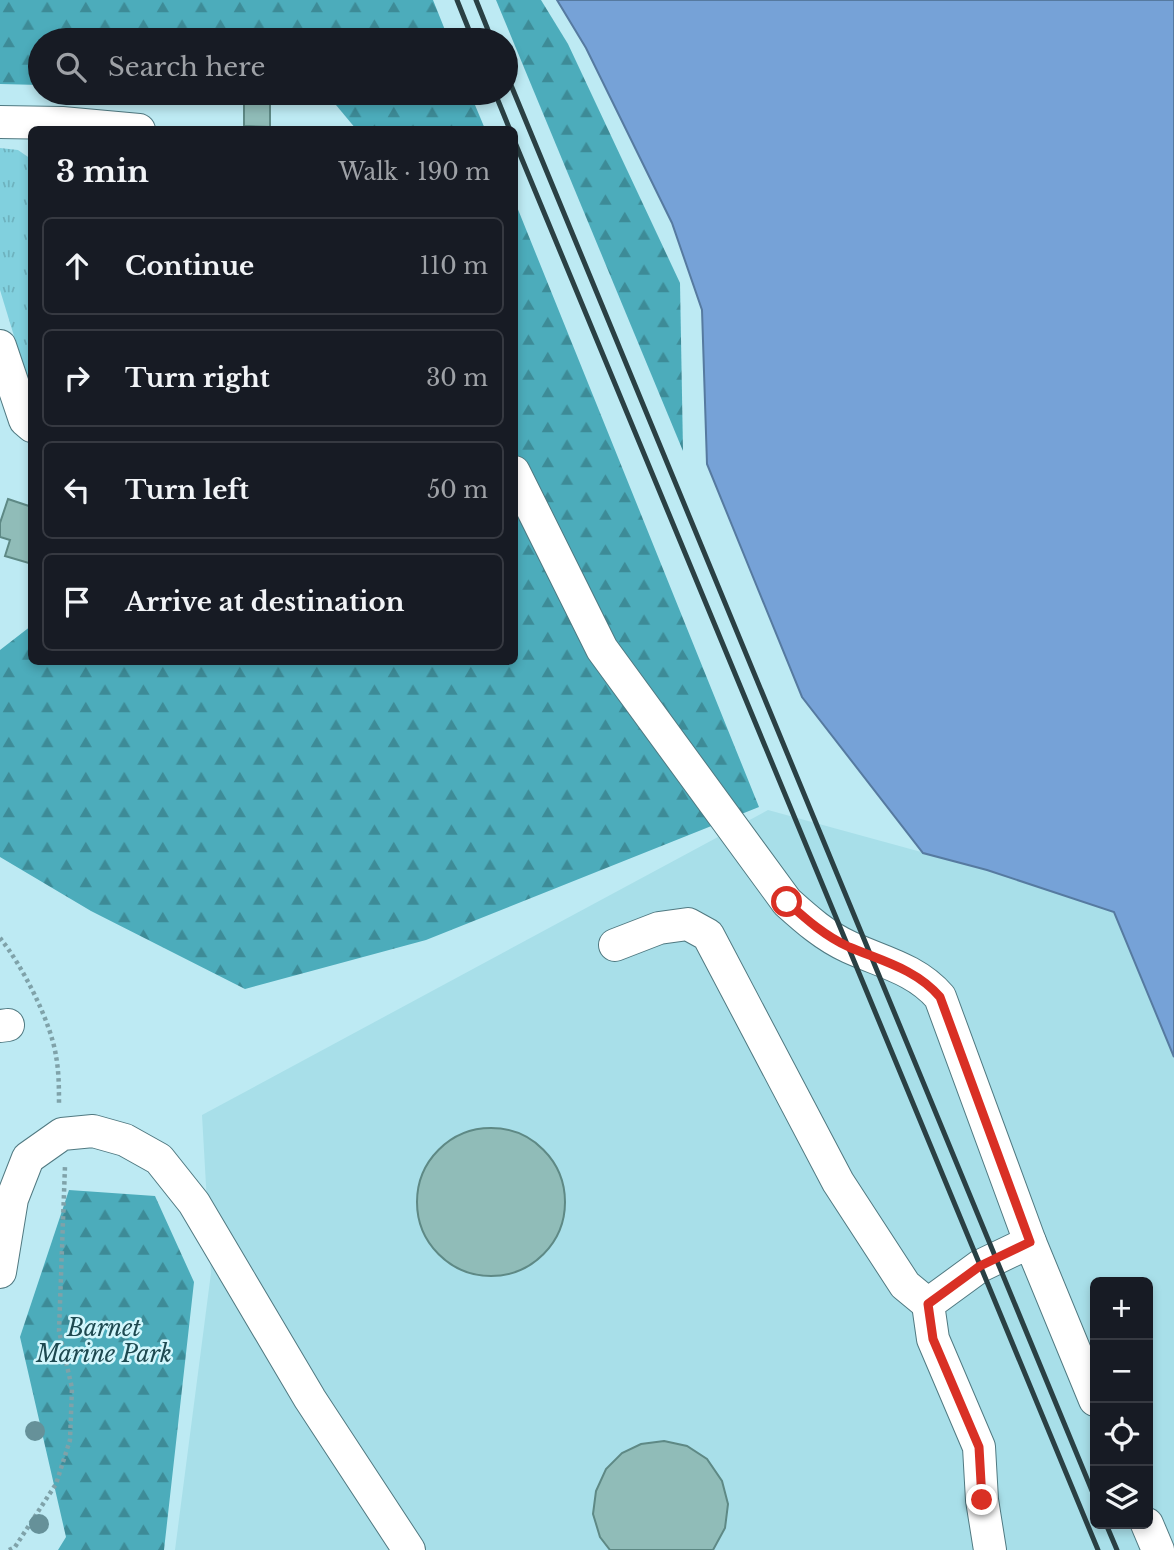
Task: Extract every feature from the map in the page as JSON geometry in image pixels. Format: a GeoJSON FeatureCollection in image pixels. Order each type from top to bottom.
{"type":"FeatureCollection","features":[{"type":"Feature","properties":{"kind":"street"},"geometry":{"type":"LineString","coordinates":[[0,121],[46,126]]}},
{"type":"Feature","properties":{"kind":"street"},"geometry":{"type":"LineString","coordinates":[[0,346],[28,423]]}},
{"type":"Feature","properties":{"kind":"street"},"geometry":{"type":"LineString","coordinates":[[518,480],[602,649],[787,902],[816,929],[848,946],[913,973],[929,984],[940,997],[1030,1242],[1090,1388]]}},
{"type":"Feature","properties":{"kind":"street"},"geometry":{"type":"LineString","coordinates":[[615,945],[659,928],[688,924],[708,935],[838,1182],[905,1285],[928,1304],[933,1339],[979,1447],[982,1500],[990,1550]]}},
{"type":"Feature","properties":{"kind":"street"},"geometry":{"type":"LineString","coordinates":[[0,1272],[12,1199],[28,1158],[62,1134],[93,1131],[125,1140],[159,1159],[194,1203],[310,1399],[410,1550]]}},
{"type":"Feature","properties":{"kind":"street"},"geometry":{"type":"LineString","coordinates":[[928,1304],[980,1266],[1030,1242]]}},
{"type":"Feature","properties":{"kind":"street"},"geometry":{"type":"LineString","coordinates":[[1149,1529],[1158,1550]]}},
{"type":"Feature","properties":{"kind":"path"},"geometry":{"type":"LineString","coordinates":[[0,938],[25,979],[50,1034],[56,1055],[59,1112]]}},
{"type":"Feature","properties":{"kind":"path"},"geometry":{"type":"LineString","coordinates":[[9,1550],[18,1548],[56,1483],[70,1440],[72,1388],[59,1331],[65,1154]]}},
{"type":"Feature","properties":{"kind":"shaded area"},"geometry":{"type":"Polygon","coordinates":[[[557,0],[1174,0],[1174,1057],[1114,912],[987,870],[923,853],[802,697],[707,464],[702,310],[672,223],[586,48],[557,0]]]}},
{"type":"Feature","properties":{"kind":"shaded area"},"geometry":{"type":"Polygon","coordinates":[[[768,810],[987,870],[1114,912],[1174,1057],[1174,1550],[175,1550],[211,1273],[202,1115],[768,810]]]}},
{"type":"Feature","properties":{"kind":"green space"},"geometry":{"type":"Polygon","coordinates":[[[0,0],[433,0],[444,28],[28,28],[28,85],[0,84],[0,0]]]}},
{"type":"Feature","properties":{"kind":"green space"},"geometry":{"type":"Polygon","coordinates":[[[496,0],[541,0],[568,44],[680,283],[683,451],[518,53],[518,28],[508,28],[496,0]]]}},
{"type":"Feature","properties":{"kind":"green space"},"geometry":{"type":"Polygon","coordinates":[[[336,105],[475,105],[484,126],[354,126],[336,105]]]}},
{"type":"Feature","properties":{"kind":"green space"},"geometry":{"type":"Polygon","coordinates":[[[0,148],[18,150],[28,157],[28,382],[0,290],[0,148]]]}},
{"type":"Feature","properties":{"kind":"green space"},"geometry":{"type":"Polygon","coordinates":[[[518,209],[759,807],[426,940],[245,989],[91,911],[0,857],[0,650],[28,628],[28,665],[518,665],[518,209]]]}},
{"type":"Feature","properties":{"kind":"green space","name":"Barnet Marine Park"},"geometry":{"type":"Polygon","coordinates":[[[69,1190],[155,1196],[194,1282],[164,1550],[58,1550],[66,1537],[20,1337],[69,1190]]]}},
{"type":"Feature","properties":{"kind":"building"},"geometry":{"type":"Polygon","coordinates":[[[244,105],[270,105],[270,126],[244,126],[244,105]]]}},
{"type":"Feature","properties":{"kind":"building"},"geometry":{"type":"Polygon","coordinates":[[[8,499],[28,506],[28,563],[5,556],[10,540],[0,537],[0,523],[8,499]]]}},
{"type":"Feature","properties":{"kind":"building"},"geometry":{"type":"Polygon","coordinates":[[[491,1128],[519,1134],[543,1150],[559,1174],[565,1202],[559,1230],[543,1254],[519,1270],[491,1276],[463,1270],[439,1254],[423,1230],[417,1202],[423,1174],[439,1150],[463,1134],[491,1128]]]}},
{"type":"Feature","properties":{"kind":"building"},"geometry":{"type":"Polygon","coordinates":[[[664,1441],[687,1446],[707,1459],[722,1481],[728,1504],[725,1528],[713,1550],[610,1550],[600,1537],[593,1514],[596,1491],[606,1469],[622,1453],[641,1444],[664,1441]]]}},
{"type":"Feature","properties":{"kind":"railway"},"geometry":{"type":"LineString","coordinates":[[457,0],[468,28]]}},
{"type":"Feature","properties":{"kind":"railway"},"geometry":{"type":"LineString","coordinates":[[476,0],[487,28]]}},
{"type":"Feature","properties":{"kind":"railway"},"geometry":{"type":"LineString","coordinates":[[518,102],[1090,1486]]}},
{"type":"Feature","properties":{"kind":"railway"},"geometry":{"type":"LineString","coordinates":[[500,105],[508,126]]}},
{"type":"Feature","properties":{"kind":"railway"},"geometry":{"type":"LineString","coordinates":[[518,150],[1098,1550]]}},
{"type":"Feature","properties":{"kind":"railway"},"geometry":{"type":"LineString","coordinates":[[1108,1529],[1117,1550]]}},
{"type":"Feature","properties":{"kind":"route"},"geometry":{"type":"LineString","coordinates":[[787,902],[816,929],[848,946],[913,973],[929,984],[940,997],[1030,1242],[980,1266],[928,1304],[933,1339],[979,1447],[982,1500]]}}]}
